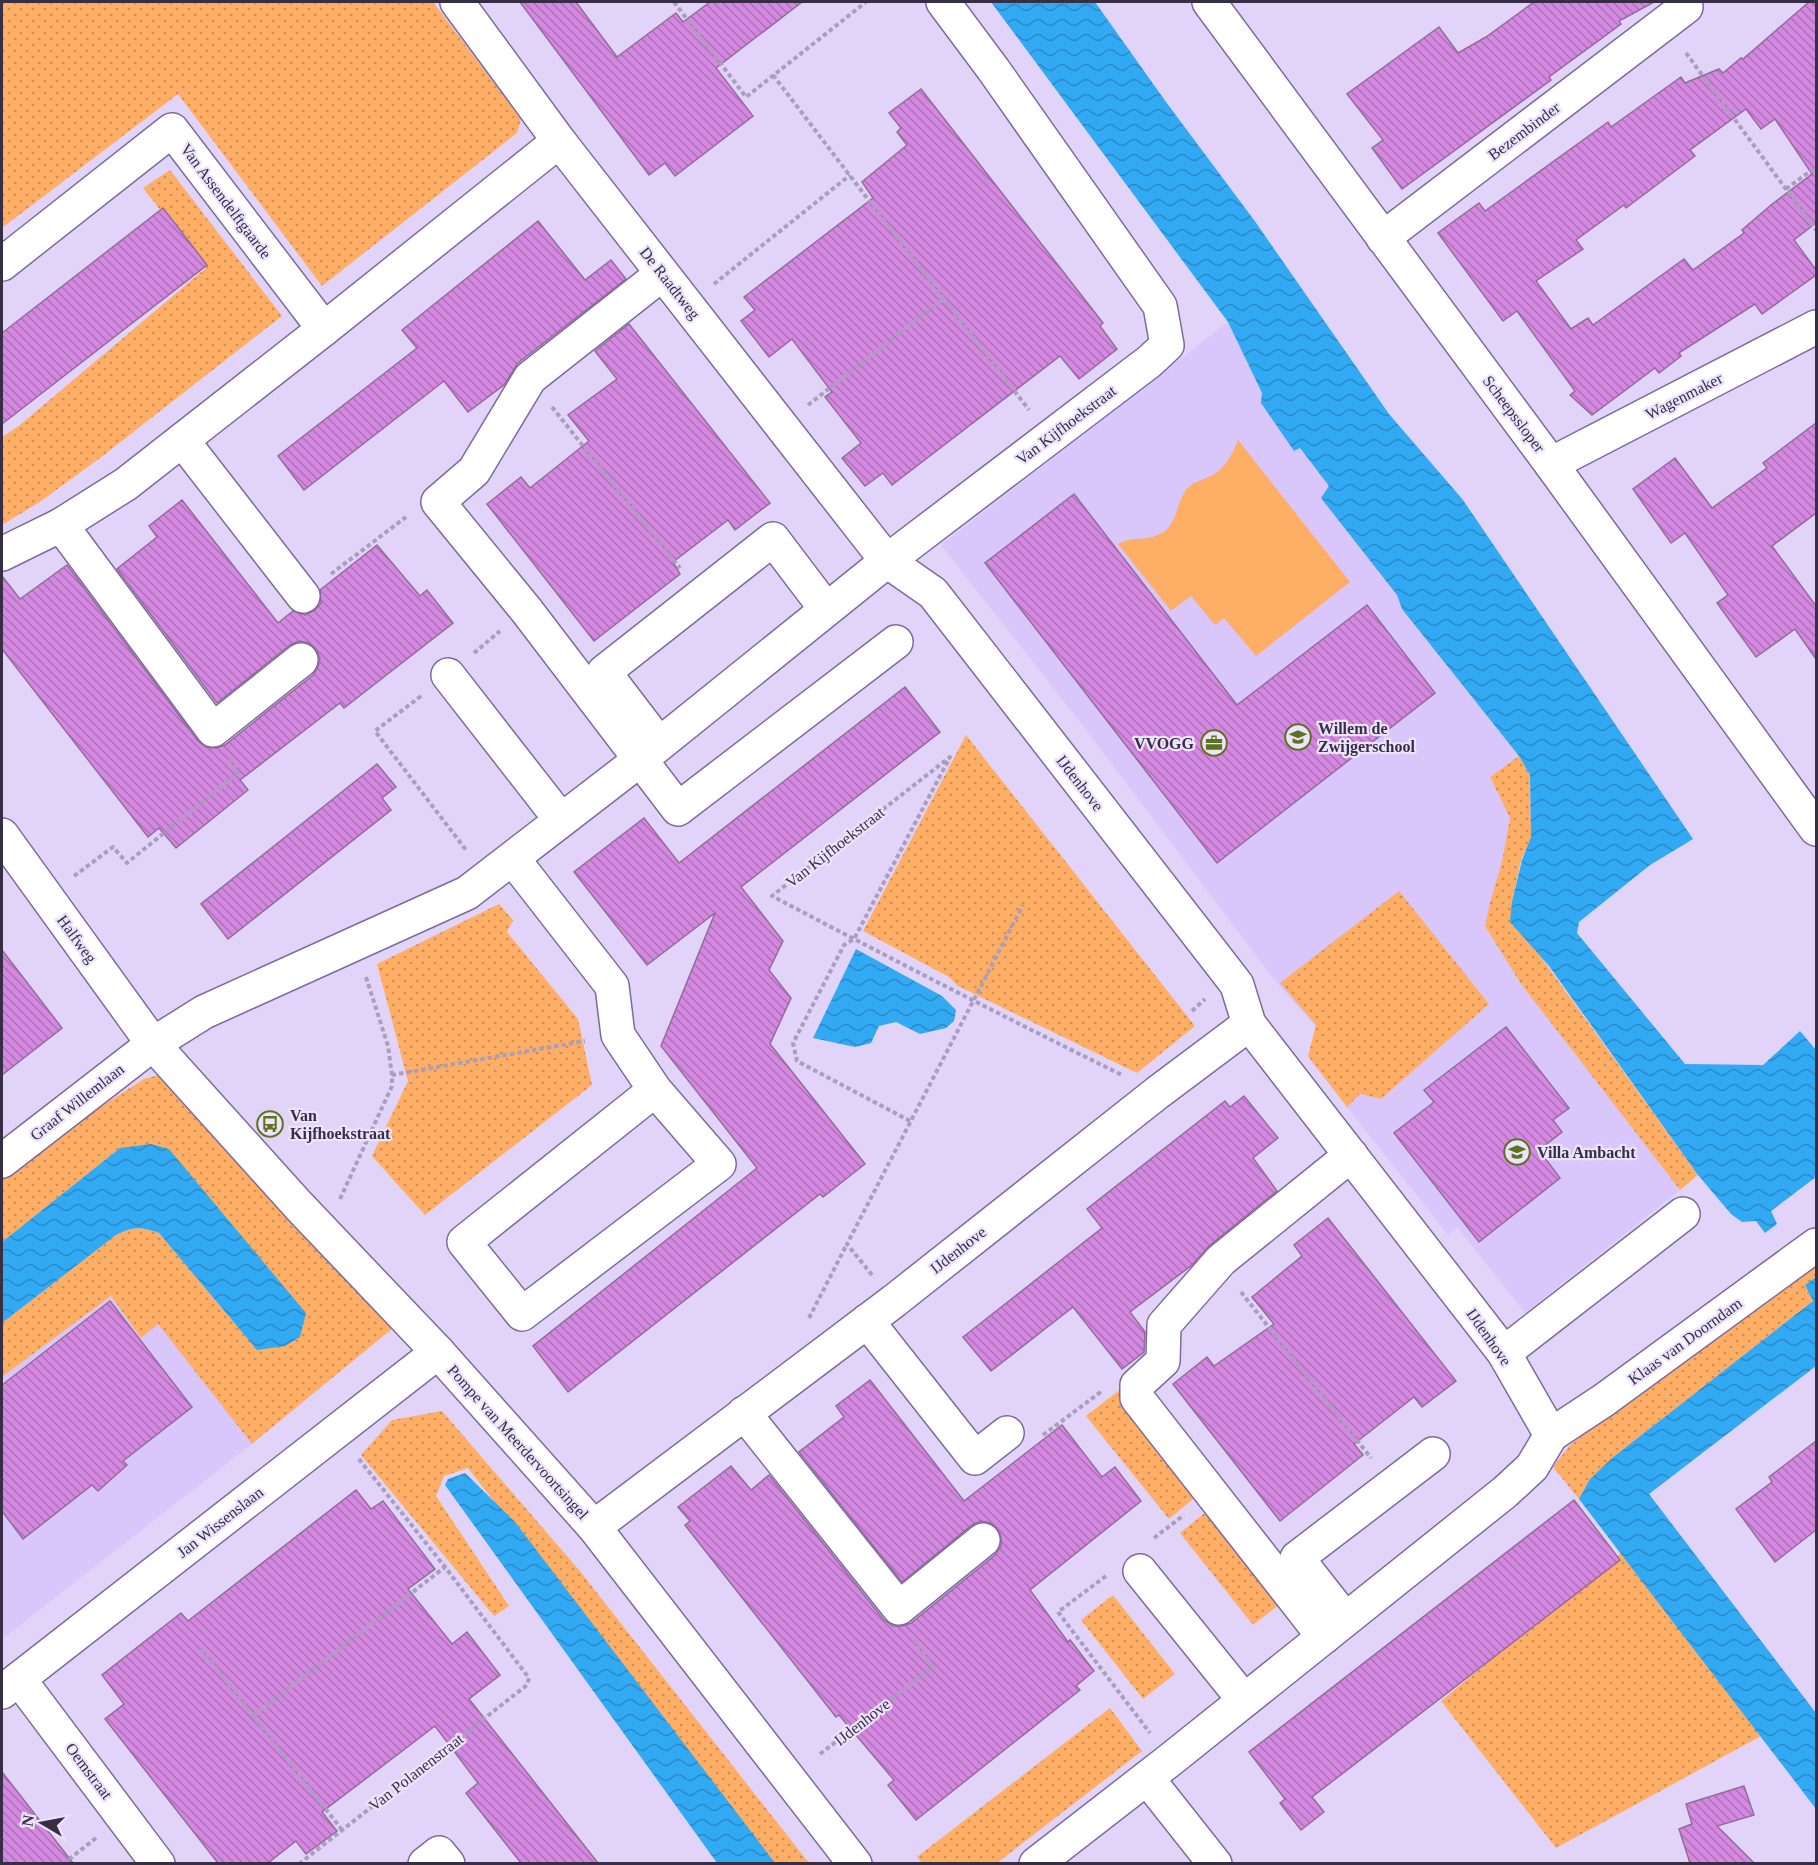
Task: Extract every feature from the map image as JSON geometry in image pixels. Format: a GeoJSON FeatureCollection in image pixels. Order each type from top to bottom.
{"type":"FeatureCollection","features":[{"type":"Feature","properties":{"kind":"street","name":"De Raadtweg"},"geometry":{"type":"LineString","coordinates":[[457,2],[559,141],[887,561]]}},
{"type":"Feature","properties":{"kind":"street","name":"Van Kijfhoekstraat"},"geometry":{"type":"LineString","coordinates":[[153,1044],[204,1012],[467,893],[650,752],[887,561],[1150,361],[1167,345],[1160,306],[943,2]]}},
{"type":"Feature","properties":{"kind":"street","name":"Scheepssloper"},"geometry":{"type":"LineString","coordinates":[[1209,2],[1814,820]]}},
{"type":"Feature","properties":{"kind":"street","name":"Bezembinder"},"geometry":{"type":"LineString","coordinates":[[1383,238],[1673,12]]}},
{"type":"Feature","properties":{"kind":"street","name":"Van Assendelftgaarde"},"geometry":{"type":"LineString","coordinates":[[2,264],[172,130],[324,329]]}},
{"type":"Feature","properties":{"kind":"street"},"geometry":{"type":"LineString","coordinates":[[2,554],[60,525],[126,484],[559,141]]}},
{"type":"Feature","properties":{"kind":"street"},"geometry":{"type":"LineString","coordinates":[[650,752],[527,611],[438,502],[474,471],[530,378],[662,274]]}},
{"type":"Feature","properties":{"kind":"street","name":"Wagenmaker"},"geometry":{"type":"LineString","coordinates":[[1551,464],[1816,327]]}},
{"type":"Feature","properties":{"kind":"street"},"geometry":{"type":"LineString","coordinates":[[182,440],[303,596]]}},
{"type":"Feature","properties":{"kind":"street"},"geometry":{"type":"LineString","coordinates":[[60,525],[213,730],[301,660]]}},
{"type":"Feature","properties":{"kind":"street"},"geometry":{"type":"LineString","coordinates":[[826,609],[773,539],[604,672],[650,752],[678,809],[896,642]]}},
{"type":"Feature","properties":{"kind":"street","name":"IJdenhove"},"geometry":{"type":"LineString","coordinates":[[887,561],[933,593],[1237,985],[1249,1024],[1504,1353],[1551,1435]]}},
{"type":"Feature","properties":{"kind":"street"},"geometry":{"type":"LineString","coordinates":[[448,675],[561,820]]}},
{"type":"Feature","properties":{"kind":"street","name":"Halfweg"},"geometry":{"type":"LineString","coordinates":[[2,835],[153,1044]]}},
{"type":"Feature","properties":{"kind":"street"},"geometry":{"type":"LineString","coordinates":[[500,868],[612,986],[618,1035],[655,1090],[719,1164],[522,1314],[464,1242],[655,1090]]}},
{"type":"Feature","properties":{"kind":"street","name":"IJdenhove"},"geometry":{"type":"LineString","coordinates":[[594,1527],[894,1301],[1157,1092],[1249,1024]]}},
{"type":"Feature","properties":{"kind":"street","name":"Graaf Willemlaan"},"geometry":{"type":"LineString","coordinates":[[2,1161],[153,1044]]}},
{"type":"Feature","properties":{"kind":"street","name":"Pompe van Meerdervoortsingel"},"geometry":{"type":"LineString","coordinates":[[153,1044],[316,1225],[438,1352],[594,1527],[855,1863]]}},
{"type":"Feature","properties":{"kind":"street"},"geometry":{"type":"LineString","coordinates":[[1335,1628],[1211,1493],[1137,1398],[1137,1385],[1163,1361],[1164,1325],[1218,1263],[1351,1155]]}},
{"type":"Feature","properties":{"kind":"street"},"geometry":{"type":"LineString","coordinates":[[1504,1353],[1683,1214]]}},
{"type":"Feature","properties":{"kind":"street","name":"Klaas van Doorndam"},"geometry":{"type":"LineString","coordinates":[[1551,1435],[1604,1400],[1816,1245]]}},
{"type":"Feature","properties":{"kind":"street"},"geometry":{"type":"LineString","coordinates":[[867,1321],[975,1458],[1007,1433]]}},
{"type":"Feature","properties":{"kind":"street","name":"Jan Wissenslaan"},"geometry":{"type":"LineString","coordinates":[[10,1686],[438,1352]]}},
{"type":"Feature","properties":{"kind":"street"},"geometry":{"type":"LineString","coordinates":[[744,1413],[899,1608],[983,1540]]}},
{"type":"Feature","properties":{"kind":"street"},"geometry":{"type":"LineString","coordinates":[[1036,1863],[1159,1769],[1505,1492],[1532,1467],[1551,1435]]}},
{"type":"Feature","properties":{"kind":"street"},"geometry":{"type":"LineString","coordinates":[[1335,1628],[1297,1558],[1433,1454]]}},
{"type":"Feature","properties":{"kind":"street"},"geometry":{"type":"LineString","coordinates":[[1135,1564],[1244,1700]]}},
{"type":"Feature","properties":{"kind":"street","name":"Oemstraat"},"geometry":{"type":"LineString","coordinates":[[10,1686],[158,1863]]}},
{"type":"Feature","properties":{"kind":"street"},"geometry":{"type":"LineString","coordinates":[[1159,1769],[1215,1863]]}},
{"type":"Feature","properties":{"kind":"street"},"geometry":{"type":"LineString","coordinates":[[425,1863],[439,1852],[448,1863]]}},
{"type":"Feature","properties":{"kind":"path"},"geometry":{"type":"LineString","coordinates":[[675,2],[746,97],[866,2]]}},
{"type":"Feature","properties":{"kind":"path"},"geometry":{"type":"LineString","coordinates":[[1673,12],[1786,189],[1816,230]]}},
{"type":"Feature","properties":{"kind":"path"},"geometry":{"type":"LineString","coordinates":[[773,75],[1050,437]]}},
{"type":"Feature","properties":{"kind":"path"},"geometry":{"type":"LineString","coordinates":[[1786,189],[1816,167]]}},
{"type":"Feature","properties":{"kind":"path"},"geometry":{"type":"LineString","coordinates":[[688,306],[850,175]]}},
{"type":"Feature","properties":{"kind":"path"},"geometry":{"type":"LineString","coordinates":[[782,426],[944,298]]}},
{"type":"Feature","properties":{"kind":"path"},"geometry":{"type":"LineString","coordinates":[[530,378],[701,596]]}},
{"type":"Feature","properties":{"kind":"path"},"geometry":{"type":"LineString","coordinates":[[303,596],[425,503],[438,502]]}},
{"type":"Feature","properties":{"kind":"path"},"geometry":{"type":"LineString","coordinates":[[500,868],[375,731],[527,611]]}},
{"type":"Feature","properties":{"kind":"path"},"geometry":{"type":"LineString","coordinates":[[46,897],[113,847],[127,863],[238,773],[213,730]]}},
{"type":"Feature","properties":{"kind":"path","name":"Van Kijfhoekstraat"},"geometry":{"type":"LineString","coordinates":[[910,1121],[797,1061],[793,1043],[844,945],[854,939],[865,919],[950,757],[772,896],[854,939],[972,1001],[1157,1092]]}},
{"type":"Feature","properties":{"kind":"path"},"geometry":{"type":"LineString","coordinates":[[894,1301],[847,1244],[1023,905]]}},
{"type":"Feature","properties":{"kind":"path"},"geometry":{"type":"LineString","coordinates":[[316,1225],[343,1196],[392,1086],[388,1046],[356,943]]}},
{"type":"Feature","properties":{"kind":"path"},"geometry":{"type":"LineString","coordinates":[[392,1075],[618,1035]]}},
{"type":"Feature","properties":{"kind":"path"},"geometry":{"type":"LineString","coordinates":[[1218,1263],[1392,1485]]}},
{"type":"Feature","properties":{"kind":"path"},"geometry":{"type":"LineString","coordinates":[[1007,1433],[1024,1450],[1118,1378],[1137,1385]]}},
{"type":"Feature","properties":{"kind":"path"},"geometry":{"type":"LineString","coordinates":[[253,1716],[445,1567],[337,1431]]}},
{"type":"Feature","properties":{"kind":"path"},"geometry":{"type":"LineString","coordinates":[[1159,1769],[1058,1612],[1135,1564],[1211,1493]]}},
{"type":"Feature","properties":{"kind":"path","name":"Van Polanenstraat"},"geometry":{"type":"LineString","coordinates":[[299,1863],[527,1685],[529,1678],[445,1567]]}},
{"type":"Feature","properties":{"kind":"path"},"geometry":{"type":"LineString","coordinates":[[201,1649],[342,1830]]}},
{"type":"Feature","properties":{"kind":"path","name":"IJdenhove"},"geometry":{"type":"LineString","coordinates":[[820,1754],[933,1667]]}},
{"type":"Feature","properties":{"kind":"shaded area"},"geometry":{"type":"Polygon","coordinates":[[[2,2],[433,2],[521,119],[517,133],[322,286],[178,94],[2,228],[2,2]]]}},
{"type":"Feature","properties":{"kind":"shaded area"},"geometry":{"type":"Polygon","coordinates":[[[170,170],[282,316],[100,458],[41,501],[2,525],[2,437],[20,425],[206,268],[143,188],[170,170]]]}},
{"type":"Feature","properties":{"kind":"shaded area","name":"Willem de Zwijgerschool"},"geometry":{"type":"Polygon","coordinates":[[[1228,322],[1262,393],[1295,451],[1299,447],[1330,487],[1397,595],[1402,609],[1519,756],[1490,777],[1510,818],[1502,862],[1491,899],[1521,984],[1680,1190],[1525,1313],[1458,1228],[1448,1235],[1310,1060],[1316,1027],[1277,983],[1077,718],[941,545],[1228,322]]]}},
{"type":"Feature","properties":{"kind":"shaded area"},"geometry":{"type":"Polygon","coordinates":[[[1238,440],[1350,582],[1256,656],[1224,618],[1215,625],[1191,596],[1171,611],[1118,544],[1128,540],[1153,537],[1164,532],[1172,522],[1186,489],[1220,469],[1231,456],[1238,440]]]}},
{"type":"Feature","properties":{"kind":"shaded area"},"geometry":{"type":"Polygon","coordinates":[[[966,735],[1195,1026],[1137,1073],[958,986],[949,977],[863,931],[966,735]]]}},
{"type":"Feature","properties":{"kind":"shaded area"},"geometry":{"type":"Polygon","coordinates":[[[1519,756],[1530,775],[1531,838],[1521,860],[1512,902],[1533,946],[1698,1175],[1680,1190],[1521,984],[1485,926],[1502,862],[1510,818],[1490,777],[1519,756]]]}},
{"type":"Feature","properties":{"kind":"shaded area"},"geometry":{"type":"Polygon","coordinates":[[[1399,891],[1489,1004],[1381,1099],[1360,1094],[1347,1107],[1308,1056],[1316,1025],[1280,983],[1399,891]]]}},
{"type":"Feature","properties":{"kind":"shaded area"},"geometry":{"type":"Polygon","coordinates":[[[499,904],[513,920],[507,932],[578,1019],[592,1085],[425,1215],[372,1156],[408,1081],[377,964],[499,904]]]}},
{"type":"Feature","properties":{"kind":"shaded area"},"geometry":{"type":"Polygon","coordinates":[[[166,1073],[393,1328],[252,1444],[158,1324],[141,1338],[111,1296],[2,1377],[2,1323],[116,1235],[133,1229],[159,1233],[257,1350],[120,1148],[2,1242],[2,1179],[63,1131],[144,1079],[166,1073]]]}},
{"type":"Feature","properties":{"kind":"shaded area"},"geometry":{"type":"Polygon","coordinates":[[[1816,1265],[1816,1277],[1805,1285],[1813,1301],[1612,1458],[1590,1479],[1579,1499],[1553,1467],[1570,1445],[1816,1265]]]}},
{"type":"Feature","properties":{"kind":"shaded area"},"geometry":{"type":"Polygon","coordinates":[[[111,1296],[141,1337],[158,1323],[252,1444],[2,1639],[2,1377],[111,1296]]]}},
{"type":"Feature","properties":{"kind":"shaded area"},"geometry":{"type":"Polygon","coordinates":[[[1122,1388],[1204,1490],[1169,1519],[1086,1416],[1122,1388]]]}},
{"type":"Feature","properties":{"kind":"shaded area"},"geometry":{"type":"Polygon","coordinates":[[[442,1411],[579,1570],[809,1863],[774,1863],[468,1468],[444,1476],[436,1496],[509,1606],[494,1616],[361,1455],[392,1420],[442,1411]]]}},
{"type":"Feature","properties":{"kind":"shaded area"},"geometry":{"type":"Polygon","coordinates":[[[1212,1507],[1285,1600],[1253,1625],[1180,1533],[1212,1507]]]}},
{"type":"Feature","properties":{"kind":"shaded area"},"geometry":{"type":"Polygon","coordinates":[[[1621,1553],[1761,1736],[1556,1848],[1441,1701],[1621,1553]]]}},
{"type":"Feature","properties":{"kind":"shaded area"},"geometry":{"type":"Polygon","coordinates":[[[1113,1595],[1175,1674],[1143,1699],[1081,1620],[1113,1595]]]}},
{"type":"Feature","properties":{"kind":"shaded area"},"geometry":{"type":"Polygon","coordinates":[[[1110,1708],[1142,1751],[997,1863],[922,1863],[917,1857],[1110,1708]]]}},
{"type":"Feature","properties":{"kind":"water"},"geometry":{"type":"Polygon","coordinates":[[[991,2],[1095,2],[1254,220],[1389,414],[1463,500],[1693,839],[1650,865],[1579,922],[1577,933],[1685,1064],[1763,1065],[1800,1031],[1816,1050],[1816,1177],[1771,1211],[1777,1224],[1765,1233],[1756,1221],[1742,1222],[1731,1214],[1698,1175],[1549,966],[1510,922],[1512,902],[1522,860],[1531,837],[1530,775],[1519,756],[1402,609],[1397,595],[1321,498],[1329,486],[1300,448],[1294,451],[1261,403],[1262,393],[1228,322],[991,2]]]}},
{"type":"Feature","properties":{"kind":"water"},"geometry":{"type":"Polygon","coordinates":[[[856,949],[942,996],[956,1010],[954,1021],[946,1028],[920,1034],[896,1022],[879,1026],[871,1043],[855,1047],[813,1038],[856,949]]]}},
{"type":"Feature","properties":{"kind":"water"},"geometry":{"type":"Polygon","coordinates":[[[151,1144],[169,1149],[306,1313],[300,1337],[285,1346],[257,1350],[159,1233],[138,1228],[116,1235],[2,1323],[2,1242],[120,1148],[151,1144]]]}},
{"type":"Feature","properties":{"kind":"water"},"geometry":{"type":"Polygon","coordinates":[[[1816,1277],[1816,1366],[1649,1494],[1816,1713],[1816,1809],[1579,1499],[1590,1479],[1612,1458],[1813,1301],[1805,1285],[1816,1277]]]}},
{"type":"Feature","properties":{"kind":"water"},"geometry":{"type":"Polygon","coordinates":[[[465,1473],[515,1522],[775,1863],[717,1863],[445,1485],[448,1479],[465,1473]]]}},
{"type":"Feature","properties":{"kind":"building"},"geometry":{"type":"Polygon","coordinates":[[[520,2],[576,2],[617,57],[676,13],[683,22],[710,2],[802,2],[716,68],[753,116],[675,176],[665,163],[649,175],[520,2]]]}},
{"type":"Feature","properties":{"kind":"building"},"geometry":{"type":"Polygon","coordinates":[[[1534,2],[1654,2],[1619,21],[1621,24],[1549,77],[1551,80],[1402,189],[1372,148],[1383,140],[1347,94],[1439,27],[1458,53],[1486,37],[1534,2]]]}},
{"type":"Feature","properties":{"kind":"building"},"geometry":{"type":"Polygon","coordinates":[[[1809,2],[1816,2],[1816,223],[1794,240],[1816,270],[1816,275],[1762,314],[1755,304],[1679,353],[1681,356],[1659,373],[1655,368],[1592,415],[1570,395],[1575,391],[1517,311],[1503,321],[1438,233],[1479,203],[1485,211],[1608,122],[1611,127],[1681,77],[1685,83],[1719,69],[1723,73],[1741,58],[1743,59],[1809,2]],[[1746,109],[1690,150],[1695,156],[1626,208],[1624,205],[1576,240],[1583,249],[1536,281],[1571,329],[1588,318],[1593,325],[1684,259],[1693,270],[1744,233],[1742,230],[1812,174],[1775,119],[1761,129],[1746,109]]]}},
{"type":"Feature","properties":{"kind":"building"},"geometry":{"type":"Polygon","coordinates":[[[921,89],[1103,323],[1100,326],[1117,349],[1079,379],[1060,356],[892,485],[883,473],[865,486],[842,458],[861,443],[825,397],[832,392],[792,339],[769,357],[741,321],[755,310],[744,297],[873,198],[862,182],[907,145],[897,132],[901,128],[889,113],[921,89]]]}},
{"type":"Feature","properties":{"kind":"building"},"geometry":{"type":"Polygon","coordinates":[[[163,208],[207,265],[2,424],[2,333],[163,208]]]}},
{"type":"Feature","properties":{"kind":"building"},"geometry":{"type":"Polygon","coordinates":[[[538,221],[585,280],[611,260],[626,279],[518,363],[504,385],[468,412],[444,381],[304,490],[278,456],[417,348],[402,330],[538,221]]]}},
{"type":"Feature","properties":{"kind":"building"},"geometry":{"type":"Polygon","coordinates":[[[629,324],[770,503],[735,530],[728,520],[673,562],[680,574],[594,641],[487,504],[521,477],[530,488],[589,441],[568,415],[617,379],[595,351],[629,324]]]}},
{"type":"Feature","properties":{"kind":"building"},"geometry":{"type":"Polygon","coordinates":[[[1816,423],[1816,513],[1772,546],[1816,606],[1816,659],[1795,629],[1756,657],[1717,603],[1728,595],[1685,533],[1671,543],[1633,489],[1675,458],[1712,508],[1767,468],[1763,463],[1816,423]]]}},
{"type":"Feature","properties":{"kind":"building"},"geometry":{"type":"Polygon","coordinates":[[[1074,494],[1237,705],[1367,605],[1435,693],[1217,863],[985,563],[1074,494]]]}},
{"type":"Feature","properties":{"kind":"building"},"geometry":{"type":"Polygon","coordinates":[[[182,500],[278,623],[293,611],[305,615],[315,610],[321,603],[320,590],[377,545],[420,596],[427,590],[453,623],[344,708],[340,703],[240,780],[248,790],[176,848],[159,828],[148,837],[2,649],[2,576],[20,599],[67,565],[198,741],[206,747],[216,748],[225,745],[313,675],[320,658],[316,649],[308,643],[299,641],[290,645],[217,703],[117,569],[157,537],[149,526],[182,500]]]}},
{"type":"Feature","properties":{"kind":"building"},"geometry":{"type":"Polygon","coordinates":[[[905,687],[940,732],[741,887],[783,941],[769,970],[791,998],[770,1044],[865,1164],[823,1197],[820,1194],[568,1392],[533,1346],[757,1168],[661,1046],[715,913],[647,965],[574,872],[644,818],[679,863],[905,687]]]}},
{"type":"Feature","properties":{"kind":"building"},"geometry":{"type":"Polygon","coordinates":[[[377,764],[396,787],[382,798],[391,810],[228,939],[201,904],[377,764]]]}},
{"type":"Feature","properties":{"kind":"building"},"geometry":{"type":"Polygon","coordinates":[[[2,950],[62,1028],[2,1075],[2,950]]]}},
{"type":"Feature","properties":{"kind":"building"},"geometry":{"type":"Polygon","coordinates":[[[1506,1027],[1569,1108],[1553,1120],[1562,1132],[1539,1150],[1560,1178],[1479,1242],[1394,1133],[1434,1102],[1424,1090],[1506,1027]]]}},
{"type":"Feature","properties":{"kind":"building"},"geometry":{"type":"Polygon","coordinates":[[[1244,1096],[1278,1138],[1253,1158],[1277,1191],[1209,1246],[1192,1265],[1130,1312],[1145,1332],[1144,1352],[1122,1369],[1073,1307],[991,1371],[963,1337],[1102,1228],[1087,1209],[1225,1101],[1230,1107],[1244,1096]]]}},
{"type":"Feature","properties":{"kind":"building"},"geometry":{"type":"Polygon","coordinates":[[[1328,1218],[1456,1381],[1422,1407],[1414,1397],[1354,1444],[1363,1455],[1280,1521],[1173,1384],[1207,1357],[1214,1366],[1274,1324],[1252,1297],[1302,1256],[1294,1245],[1328,1218]]]}},
{"type":"Feature","properties":{"kind":"building"},"geometry":{"type":"Polygon","coordinates":[[[110,1301],[192,1407],[123,1461],[127,1465],[98,1491],[92,1485],[23,1539],[2,1511],[2,1385],[110,1301]]]}},
{"type":"Feature","properties":{"kind":"building"},"geometry":{"type":"Polygon","coordinates":[[[870,1380],[964,1501],[1062,1425],[1102,1477],[1115,1467],[1141,1501],[1030,1590],[1068,1642],[1070,1640],[1094,1671],[1076,1686],[1080,1690],[916,1820],[888,1785],[894,1780],[839,1715],[836,1717],[685,1525],[690,1521],[678,1507],[731,1466],[751,1490],[769,1475],[884,1620],[893,1626],[911,1623],[995,1555],[1001,1546],[1001,1537],[997,1528],[990,1523],[981,1521],[972,1525],[902,1582],[799,1452],[844,1417],[836,1406],[870,1380]]]}},
{"type":"Feature","properties":{"kind":"building"},"geometry":{"type":"Polygon","coordinates":[[[1816,1441],[1816,1530],[1775,1562],[1736,1509],[1772,1482],[1769,1477],[1816,1441]]]}},
{"type":"Feature","properties":{"kind":"building"},"geometry":{"type":"Polygon","coordinates":[[[356,1490],[371,1509],[383,1501],[435,1569],[408,1589],[452,1644],[467,1632],[500,1675],[469,1699],[598,1863],[521,1863],[466,1793],[478,1783],[435,1726],[322,1812],[337,1831],[306,1854],[296,1841],[268,1863],[218,1863],[105,1719],[124,1704],[102,1675],[181,1613],[188,1621],[356,1490]]]}},
{"type":"Feature","properties":{"kind":"building"},"geometry":{"type":"Polygon","coordinates":[[[1574,1500],[1620,1560],[1312,1797],[1324,1812],[1301,1830],[1280,1803],[1285,1799],[1249,1752],[1574,1500]]]}},
{"type":"Feature","properties":{"kind":"building"},"geometry":{"type":"Polygon","coordinates":[[[2,1772],[73,1863],[2,1863],[2,1772]]]}},
{"type":"Feature","properties":{"kind":"building"},"geometry":{"type":"Polygon","coordinates":[[[1744,1786],[1754,1815],[1717,1826],[1754,1863],[1690,1863],[1679,1829],[1692,1824],[1686,1804],[1744,1786]]]}},
{"type":"Feature","properties":{"kind":"place","name":"Willem de Zwijgerschool"},"geometry":{"type":"Point","coordinates":[1298,737]}},
{"type":"Feature","properties":{"kind":"place","name":"VVOGG"},"geometry":{"type":"Point","coordinates":[1214,743]}},
{"type":"Feature","properties":{"kind":"place","name":"Van Kijfhoekstraat"},"geometry":{"type":"Point","coordinates":[270,1124]}},
{"type":"Feature","properties":{"kind":"place","name":"Villa Ambacht"},"geometry":{"type":"Point","coordinates":[1517,1152]}}]}
